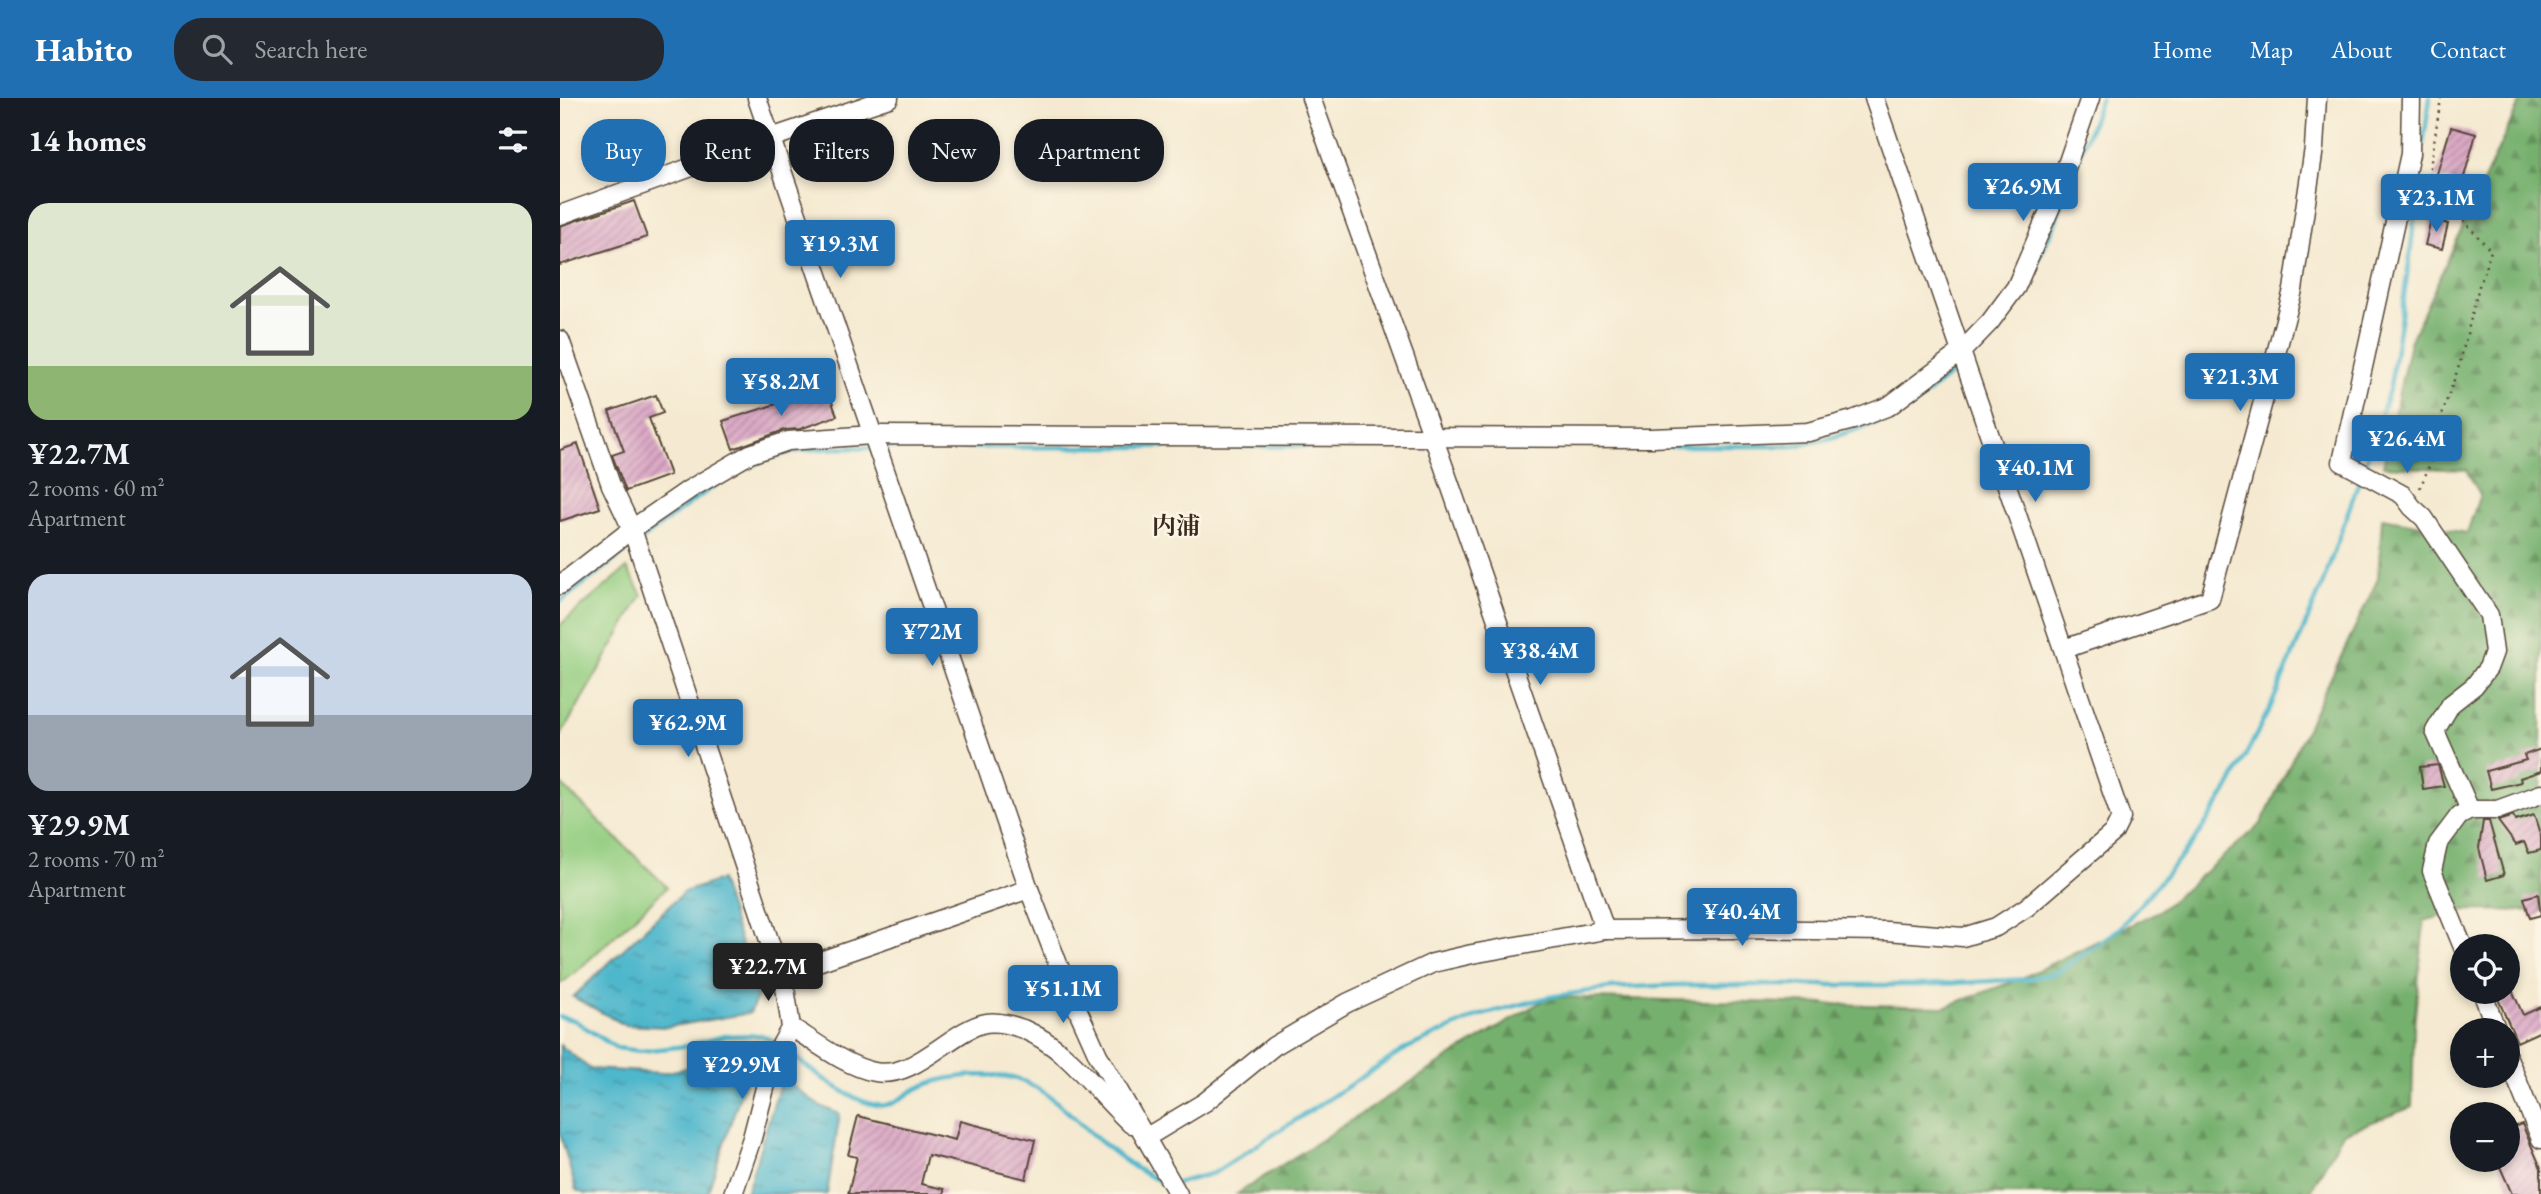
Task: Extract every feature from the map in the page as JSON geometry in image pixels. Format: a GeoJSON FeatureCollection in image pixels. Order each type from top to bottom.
{"type":"FeatureCollection","features":[{"type":"Feature","properties":{"kind":"street"},"geometry":{"type":"LineString","coordinates":[[757,98],[764,119]]}},
{"type":"Feature","properties":{"kind":"street"},"geometry":{"type":"LineString","coordinates":[[775,137],[889,98]]}},
{"type":"Feature","properties":{"kind":"street"},"geometry":{"type":"LineString","coordinates":[[1311,98],[1440,456],[1605,930]]}},
{"type":"Feature","properties":{"kind":"street"},"geometry":{"type":"LineString","coordinates":[[1147,1138],[1205,1102],[1274,1046],[1347,1003],[1433,963],[1605,930],[1887,931],[1964,937],[1996,927],[2028,907],[2114,832],[2121,818],[1874,98]]}},
{"type":"Feature","properties":{"kind":"street"},"geometry":{"type":"LineString","coordinates":[[560,584],[690,489],[750,454],[788,441],[872,435],[1651,438],[1808,432],[1853,420],[1889,406],[1962,352],[1990,322],[2016,287],[2059,188],[2090,98]]}},
{"type":"Feature","properties":{"kind":"street"},"geometry":{"type":"LineString","coordinates":[[2064,649],[2210,599],[2293,289],[2314,148],[2317,98]]}},
{"type":"Feature","properties":{"kind":"street"},"geometry":{"type":"LineString","coordinates":[[2411,98],[2410,154],[2342,462],[2403,495],[2424,518],[2489,615],[2494,652],[2488,668],[2474,686],[2451,704],[2435,731],[2470,810]]}},
{"type":"Feature","properties":{"kind":"street"},"geometry":{"type":"LineString","coordinates":[[775,150],[1028,889],[1098,1055],[1178,1194]]}},
{"type":"Feature","properties":{"kind":"street"},"geometry":{"type":"LineString","coordinates":[[560,215],[680,171]]}},
{"type":"Feature","properties":{"kind":"street"},"geometry":{"type":"LineString","coordinates":[[560,340],[611,485],[632,529],[772,949],[783,974],[791,1027],[772,1061],[752,1138],[733,1194]]}},
{"type":"Feature","properties":{"kind":"street"},"geometry":{"type":"LineString","coordinates":[[2458,934],[2432,871],[2438,844],[2459,816],[2470,810],[2497,810],[2541,794]]}},
{"type":"Feature","properties":{"kind":"street"},"geometry":{"type":"LineString","coordinates":[[783,974],[1028,889]]}},
{"type":"Feature","properties":{"kind":"street"},"geometry":{"type":"LineString","coordinates":[[791,1027],[842,1058],[873,1072],[887,1073],[905,1068],[986,1023],[1014,1026],[1037,1036],[1070,1059],[1128,1122],[1147,1138]]}},
{"type":"Feature","properties":{"kind":"street"},"geometry":{"type":"LineString","coordinates":[[2520,1087],[2541,1139]]}},
{"type":"Feature","properties":{"kind":"path"},"geometry":{"type":"LineString","coordinates":[[2412,507],[2428,469],[2491,251],[2464,221],[2425,199],[2441,98]]}},
{"type":"Feature","properties":{"kind":"green space"},"geometry":{"type":"Polygon","coordinates":[[[2524,98],[2541,98],[2541,911],[2463,910],[2424,921],[2414,1027],[2412,1107],[2343,1133],[2309,1194],[1237,1194],[1456,1053],[1549,997],[1944,1007],[2020,979],[2161,910],[2261,824],[2378,579],[2382,518],[2467,533],[2480,494],[2466,470],[2383,466],[2410,342],[2524,98]]]}},
{"type":"Feature","properties":{"kind":"green space"},"geometry":{"type":"Polygon","coordinates":[[[627,568],[642,595],[560,737],[560,625],[627,568]]]}},
{"type":"Feature","properties":{"kind":"green space"},"geometry":{"type":"Polygon","coordinates":[[[560,783],[667,887],[560,984],[560,783]]]}},
{"type":"Feature","properties":{"kind":"water"},"geometry":{"type":"Polygon","coordinates":[[[720,880],[758,995],[750,1013],[667,1027],[625,1025],[573,997],[684,892],[720,880]]]}},
{"type":"Feature","properties":{"kind":"water"},"geometry":{"type":"Polygon","coordinates":[[[560,1045],[590,1069],[663,1073],[737,1057],[747,1074],[707,1194],[585,1194],[576,1190],[560,1133],[560,1045]]]}},
{"type":"Feature","properties":{"kind":"water"},"geometry":{"type":"Polygon","coordinates":[[[782,1077],[818,1105],[840,1114],[827,1194],[746,1194],[782,1077]]]}},
{"type":"Feature","properties":{"kind":"building"},"geometry":{"type":"Polygon","coordinates":[[[2451,127],[2476,134],[2462,184],[2436,177],[2451,127]]]}},
{"type":"Feature","properties":{"kind":"building"},"geometry":{"type":"Polygon","coordinates":[[[634,201],[647,237],[560,265],[560,226],[634,201]]]}},
{"type":"Feature","properties":{"kind":"building"},"geometry":{"type":"Polygon","coordinates":[[[2431,219],[2448,224],[2442,249],[2425,245],[2431,219]]]}},
{"type":"Feature","properties":{"kind":"building"},"geometry":{"type":"Polygon","coordinates":[[[827,388],[837,416],[800,429],[784,430],[733,449],[723,421],[827,388]]]}},
{"type":"Feature","properties":{"kind":"building"},"geometry":{"type":"Polygon","coordinates":[[[656,395],[663,413],[649,418],[670,475],[626,491],[612,455],[624,451],[609,411],[656,395]]]}},
{"type":"Feature","properties":{"kind":"building"},"geometry":{"type":"Polygon","coordinates":[[[578,444],[600,508],[560,521],[560,450],[578,444]]]}},
{"type":"Feature","properties":{"kind":"building"},"geometry":{"type":"Polygon","coordinates":[[[2541,749],[2541,771],[2520,778],[2521,782],[2491,789],[2486,771],[2526,760],[2524,755],[2541,749]]]}},
{"type":"Feature","properties":{"kind":"building"},"geometry":{"type":"Polygon","coordinates":[[[2438,765],[2444,786],[2423,789],[2420,767],[2438,765]]]}},
{"type":"Feature","properties":{"kind":"building"},"geometry":{"type":"Polygon","coordinates":[[[2534,815],[2541,837],[2541,850],[2529,853],[2524,842],[2516,845],[2498,821],[2513,816],[2515,821],[2534,815]]]}},
{"type":"Feature","properties":{"kind":"building"},"geometry":{"type":"Polygon","coordinates":[[[2483,821],[2489,821],[2504,875],[2487,880],[2479,848],[2483,821]]]}},
{"type":"Feature","properties":{"kind":"building"},"geometry":{"type":"Polygon","coordinates":[[[2538,894],[2541,915],[2530,918],[2524,898],[2538,894]]]}},
{"type":"Feature","properties":{"kind":"building"},"geometry":{"type":"Polygon","coordinates":[[[2500,1004],[2518,1004],[2523,1015],[2541,1007],[2541,1031],[2520,1041],[2520,1018],[2506,1018],[2500,1004]]]}},
{"type":"Feature","properties":{"kind":"building"},"geometry":{"type":"Polygon","coordinates":[[[858,1116],[955,1140],[960,1121],[1035,1140],[1026,1179],[928,1155],[921,1184],[944,1189],[944,1194],[848,1194],[857,1157],[848,1155],[858,1116]]]}},
{"type":"Feature","properties":{"kind":"building"},"geometry":{"type":"Polygon","coordinates":[[[2522,1124],[2541,1168],[2541,1194],[2512,1194],[2502,1172],[2520,1172],[2522,1124]]]}},
{"type":"Feature","properties":{"kind":"waterway"},"geometry":{"type":"LineString","coordinates":[[2030,276],[2055,224],[2101,98]]}},
{"type":"Feature","properties":{"kind":"waterway"},"geometry":{"type":"LineString","coordinates":[[2363,470],[2390,387],[2430,98]]}},
{"type":"Feature","properties":{"kind":"waterway"},"geometry":{"type":"LineString","coordinates":[[1967,359],[1986,342],[2023,290]]}},
{"type":"Feature","properties":{"kind":"waterway"},"geometry":{"type":"LineString","coordinates":[[1666,446],[1794,446],[1828,439],[1878,422],[1913,405],[1961,366]]}},
{"type":"Feature","properties":{"kind":"waterway"},"geometry":{"type":"LineString","coordinates":[[882,448],[1363,446]]}},
{"type":"Feature","properties":{"kind":"waterway"},"geometry":{"type":"LineString","coordinates":[[642,540],[715,485],[755,463],[807,450],[873,448]]}},
{"type":"Feature","properties":{"kind":"waterway"},"geometry":{"type":"LineString","coordinates":[[1177,1183],[1214,1173],[1407,1048],[1478,1016],[1549,997],[1610,988],[1676,985],[1921,985],[2027,979],[2057,973],[2120,928],[2192,844],[2229,788],[2271,706],[2321,588],[2360,478]]}},
{"type":"Feature","properties":{"kind":"waterway"},"geometry":{"type":"LineString","coordinates":[[560,602],[632,547]]}},
{"type":"Feature","properties":{"kind":"waterway"},"geometry":{"type":"LineString","coordinates":[[560,1017],[574,1020],[616,1048],[641,1051],[686,1046],[725,1036],[761,1035],[777,1043]]}},
{"type":"Feature","properties":{"kind":"waterway"},"geometry":{"type":"LineString","coordinates":[[785,1048],[834,1086],[865,1102],[879,1105],[894,1103],[928,1084],[961,1076],[985,1075],[1020,1080],[1054,1100],[1128,1163],[1165,1183]]}},
{"type":"Feature","properties":{"kind":"district","name":"内浦"},"geometry":{"type":"Point","coordinates":[1176,525]}}]}
